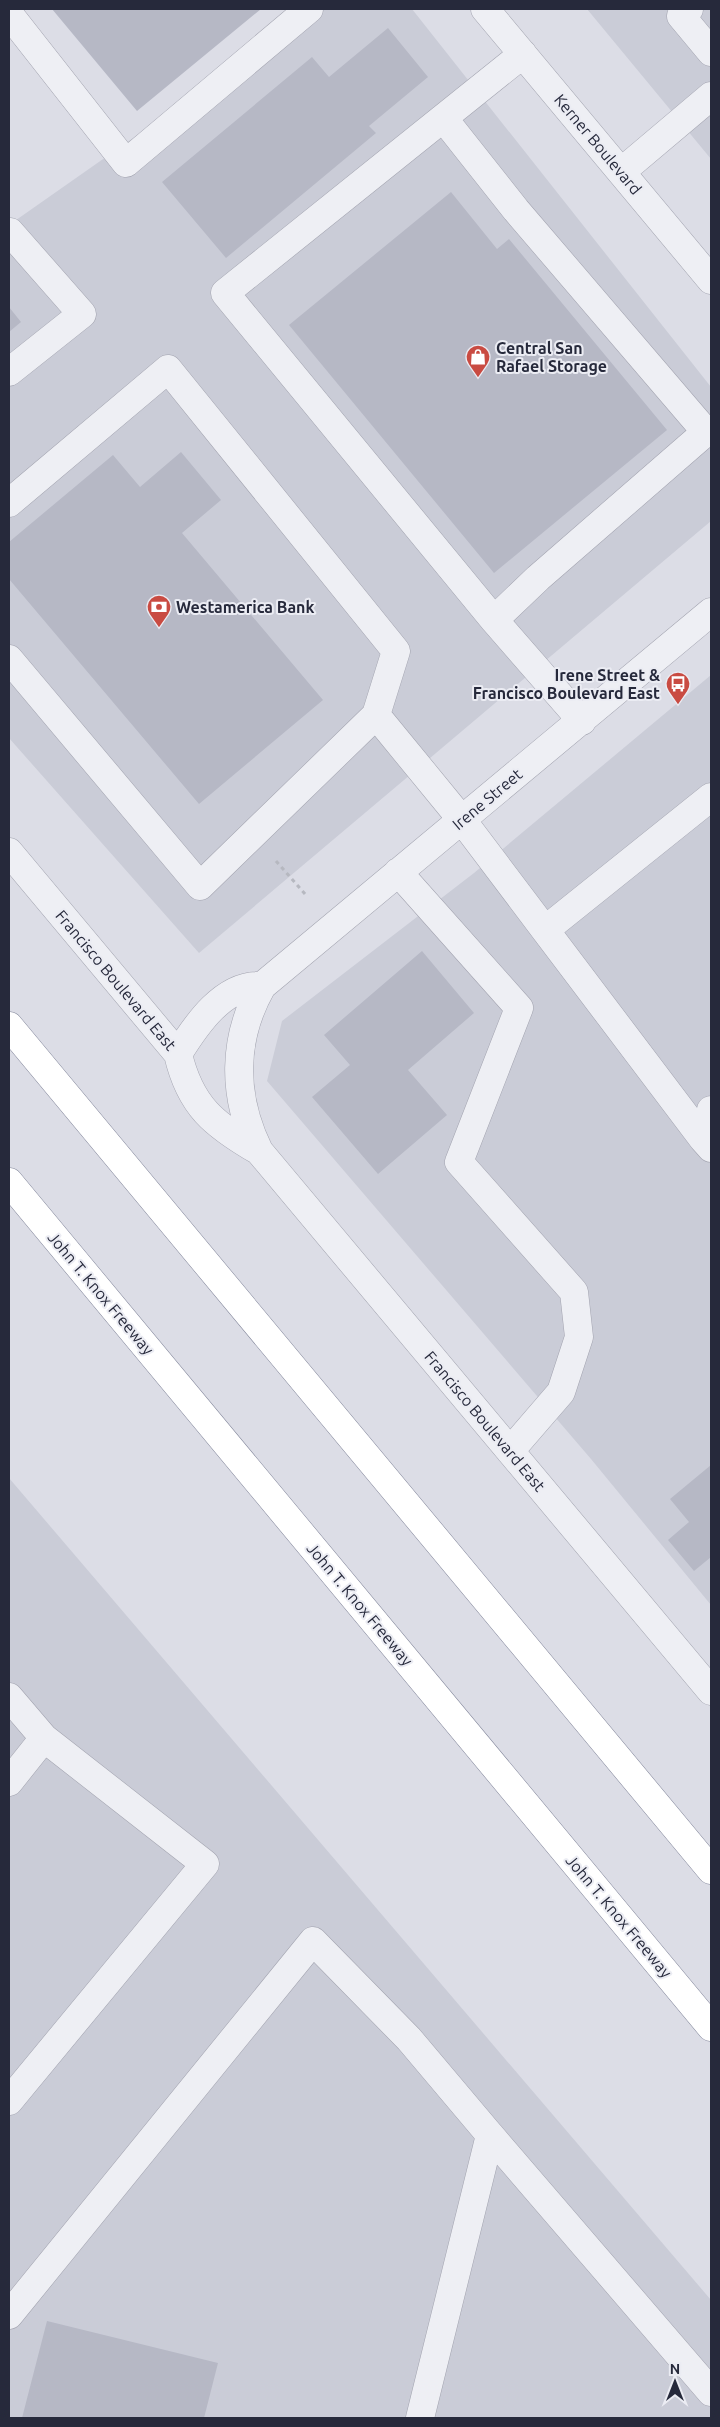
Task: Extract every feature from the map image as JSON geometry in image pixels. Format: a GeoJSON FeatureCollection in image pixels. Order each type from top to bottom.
{"type":"FeatureCollection","features":[{"type":"Feature","properties":{"kind":"highway"},"geometry":{"type":"LineString","coordinates":[[9,1026],[711,1870]]}},
{"type":"Feature","properties":{"kind":"highway","name":"John T. Knox Freeway"},"geometry":{"type":"LineString","coordinates":[[9,1182],[711,2027]]}},
{"type":"Feature","properties":{"kind":"street"},"geometry":{"type":"LineString","coordinates":[[9,14],[126,163],[309,9]]}},
{"type":"Feature","properties":{"kind":"street","name":"Kerner Boulevard"},"geometry":{"type":"LineString","coordinates":[[486,9],[711,280]]}},
{"type":"Feature","properties":{"kind":"street"},"geometry":{"type":"LineString","coordinates":[[689,9],[681,16],[711,52]]}},
{"type":"Feature","properties":{"kind":"street"},"geometry":{"type":"LineString","coordinates":[[523,54],[225,293],[494,620],[582,720]]}},
{"type":"Feature","properties":{"kind":"street"},"geometry":{"type":"LineString","coordinates":[[621,172],[711,96]]}},
{"type":"Feature","properties":{"kind":"street"},"geometry":{"type":"LineString","coordinates":[[444,118],[516,210],[706,432],[538,578],[494,620]]}},
{"type":"Feature","properties":{"kind":"street"},"geometry":{"type":"LineString","coordinates":[[9,372],[82,314],[10,232]]}},
{"type":"Feature","properties":{"kind":"street"},"geometry":{"type":"LineString","coordinates":[[9,503],[168,369],[396,651],[376,715],[200,886],[9,659]]}},
{"type":"Feature","properties":{"kind":"street","name":"Irene Street"},"geometry":{"type":"LineString","coordinates":[[238,1063],[243,1028],[251,1006],[262,986],[711,612]]}},
{"type":"Feature","properties":{"kind":"street"},"geometry":{"type":"LineString","coordinates":[[376,715],[462,820],[707,1144]]}},
{"type":"Feature","properties":{"kind":"street"},"geometry":{"type":"LineString","coordinates":[[545,930],[711,797]]}},
{"type":"Feature","properties":{"kind":"street","name":"Francisco Boulevard East"},"geometry":{"type":"LineString","coordinates":[[9,852],[178,1054],[183,1075],[191,1094],[203,1109],[235,1137],[259,1151]]}},
{"type":"Feature","properties":{"kind":"street"},"geometry":{"type":"LineString","coordinates":[[398,872],[520,1008],[460,1162],[574,1292],[579,1337],[561,1392],[510,1451]]}},
{"type":"Feature","properties":{"kind":"street","name":"Irene Street"},"geometry":{"type":"LineString","coordinates":[[178,1054],[206,1015],[223,1000],[243,987],[262,986]]}},
{"type":"Feature","properties":{"kind":"street","name":"Francisco Boulevard East"},"geometry":{"type":"LineString","coordinates":[[238,1063],[240,1096],[244,1113],[259,1151],[711,1691]]}},
{"type":"Feature","properties":{"kind":"street"},"geometry":{"type":"LineString","coordinates":[[707,1144],[711,1110]]}},
{"type":"Feature","properties":{"kind":"street"},"geometry":{"type":"LineString","coordinates":[[9,1697],[44,1738],[205,1864],[9,2101]]}},
{"type":"Feature","properties":{"kind":"street"},"geometry":{"type":"LineString","coordinates":[[9,1782],[44,1738]]}},
{"type":"Feature","properties":{"kind":"street"},"geometry":{"type":"LineString","coordinates":[[9,2315],[313,1941],[409,2039],[711,2392]]}},
{"type":"Feature","properties":{"kind":"street"},"geometry":{"type":"LineString","coordinates":[[420,2418],[490,2135]]}},
{"type":"Feature","properties":{"kind":"path"},"geometry":{"type":"LineString","coordinates":[[252,835],[305,894]]}},
{"type":"Feature","properties":{"kind":"shaded area"},"geometry":{"type":"Polygon","coordinates":[[[317,9],[412,9],[711,387],[711,521],[199,953],[9,738],[9,225],[317,9]]]}},
{"type":"Feature","properties":{"kind":"shaded area"},"geometry":{"type":"Polygon","coordinates":[[[587,9],[711,9],[711,159],[587,9]]]}},
{"type":"Feature","properties":{"kind":"shaded area"},"geometry":{"type":"Polygon","coordinates":[[[711,675],[711,1605],[591,1459],[267,1081],[282,1021],[474,873],[711,675]]]}},
{"type":"Feature","properties":{"kind":"shaded area"},"geometry":{"type":"Polygon","coordinates":[[[9,1478],[711,2300],[711,2418],[9,2418],[9,1478]]]}},
{"type":"Feature","properties":{"kind":"building"},"geometry":{"type":"Polygon","coordinates":[[[52,9],[261,9],[137,111],[52,9]]]}},
{"type":"Feature","properties":{"kind":"building"},"geometry":{"type":"Polygon","coordinates":[[[388,28],[428,77],[369,126],[376,133],[226,258],[162,182],[312,57],[329,77],[388,28]]]}},
{"type":"Feature","properties":{"kind":"building","name":"Central San Rafael Storage"},"geometry":{"type":"Polygon","coordinates":[[[451,192],[497,249],[509,239],[667,430],[494,573],[289,325],[451,192]]]}},
{"type":"Feature","properties":{"kind":"building"},"geometry":{"type":"Polygon","coordinates":[[[9,307],[21,322],[9,332],[9,307]]]}},
{"type":"Feature","properties":{"kind":"building"},"geometry":{"type":"Polygon","coordinates":[[[181,452],[221,500],[182,533],[323,700],[199,804],[9,579],[9,542],[113,455],[140,487],[181,452]]]}},
{"type":"Feature","properties":{"kind":"building"},"geometry":{"type":"Polygon","coordinates":[[[422,951],[474,1013],[408,1070],[447,1115],[378,1174],[312,1097],[350,1065],[324,1035],[422,951]]]}},
{"type":"Feature","properties":{"kind":"building"},"geometry":{"type":"Polygon","coordinates":[[[711,1465],[711,1557],[694,1571],[668,1540],[689,1522],[670,1499],[711,1465]]]}},
{"type":"Feature","properties":{"kind":"building"},"geometry":{"type":"Polygon","coordinates":[[[47,2321],[218,2363],[204,2418],[22,2418],[47,2321]]]}},
{"type":"Feature","properties":{"kind":"place","name":"Central San Rafael Storage"},"geometry":{"type":"Point","coordinates":[478,378]}},
{"type":"Feature","properties":{"kind":"place","name":"Westamerica Bank"},"geometry":{"type":"Point","coordinates":[159,628]}},
{"type":"Feature","properties":{"kind":"place","name":"Irene Street & Francisco Boulevard East"},"geometry":{"type":"Point","coordinates":[678,705]}}]}
